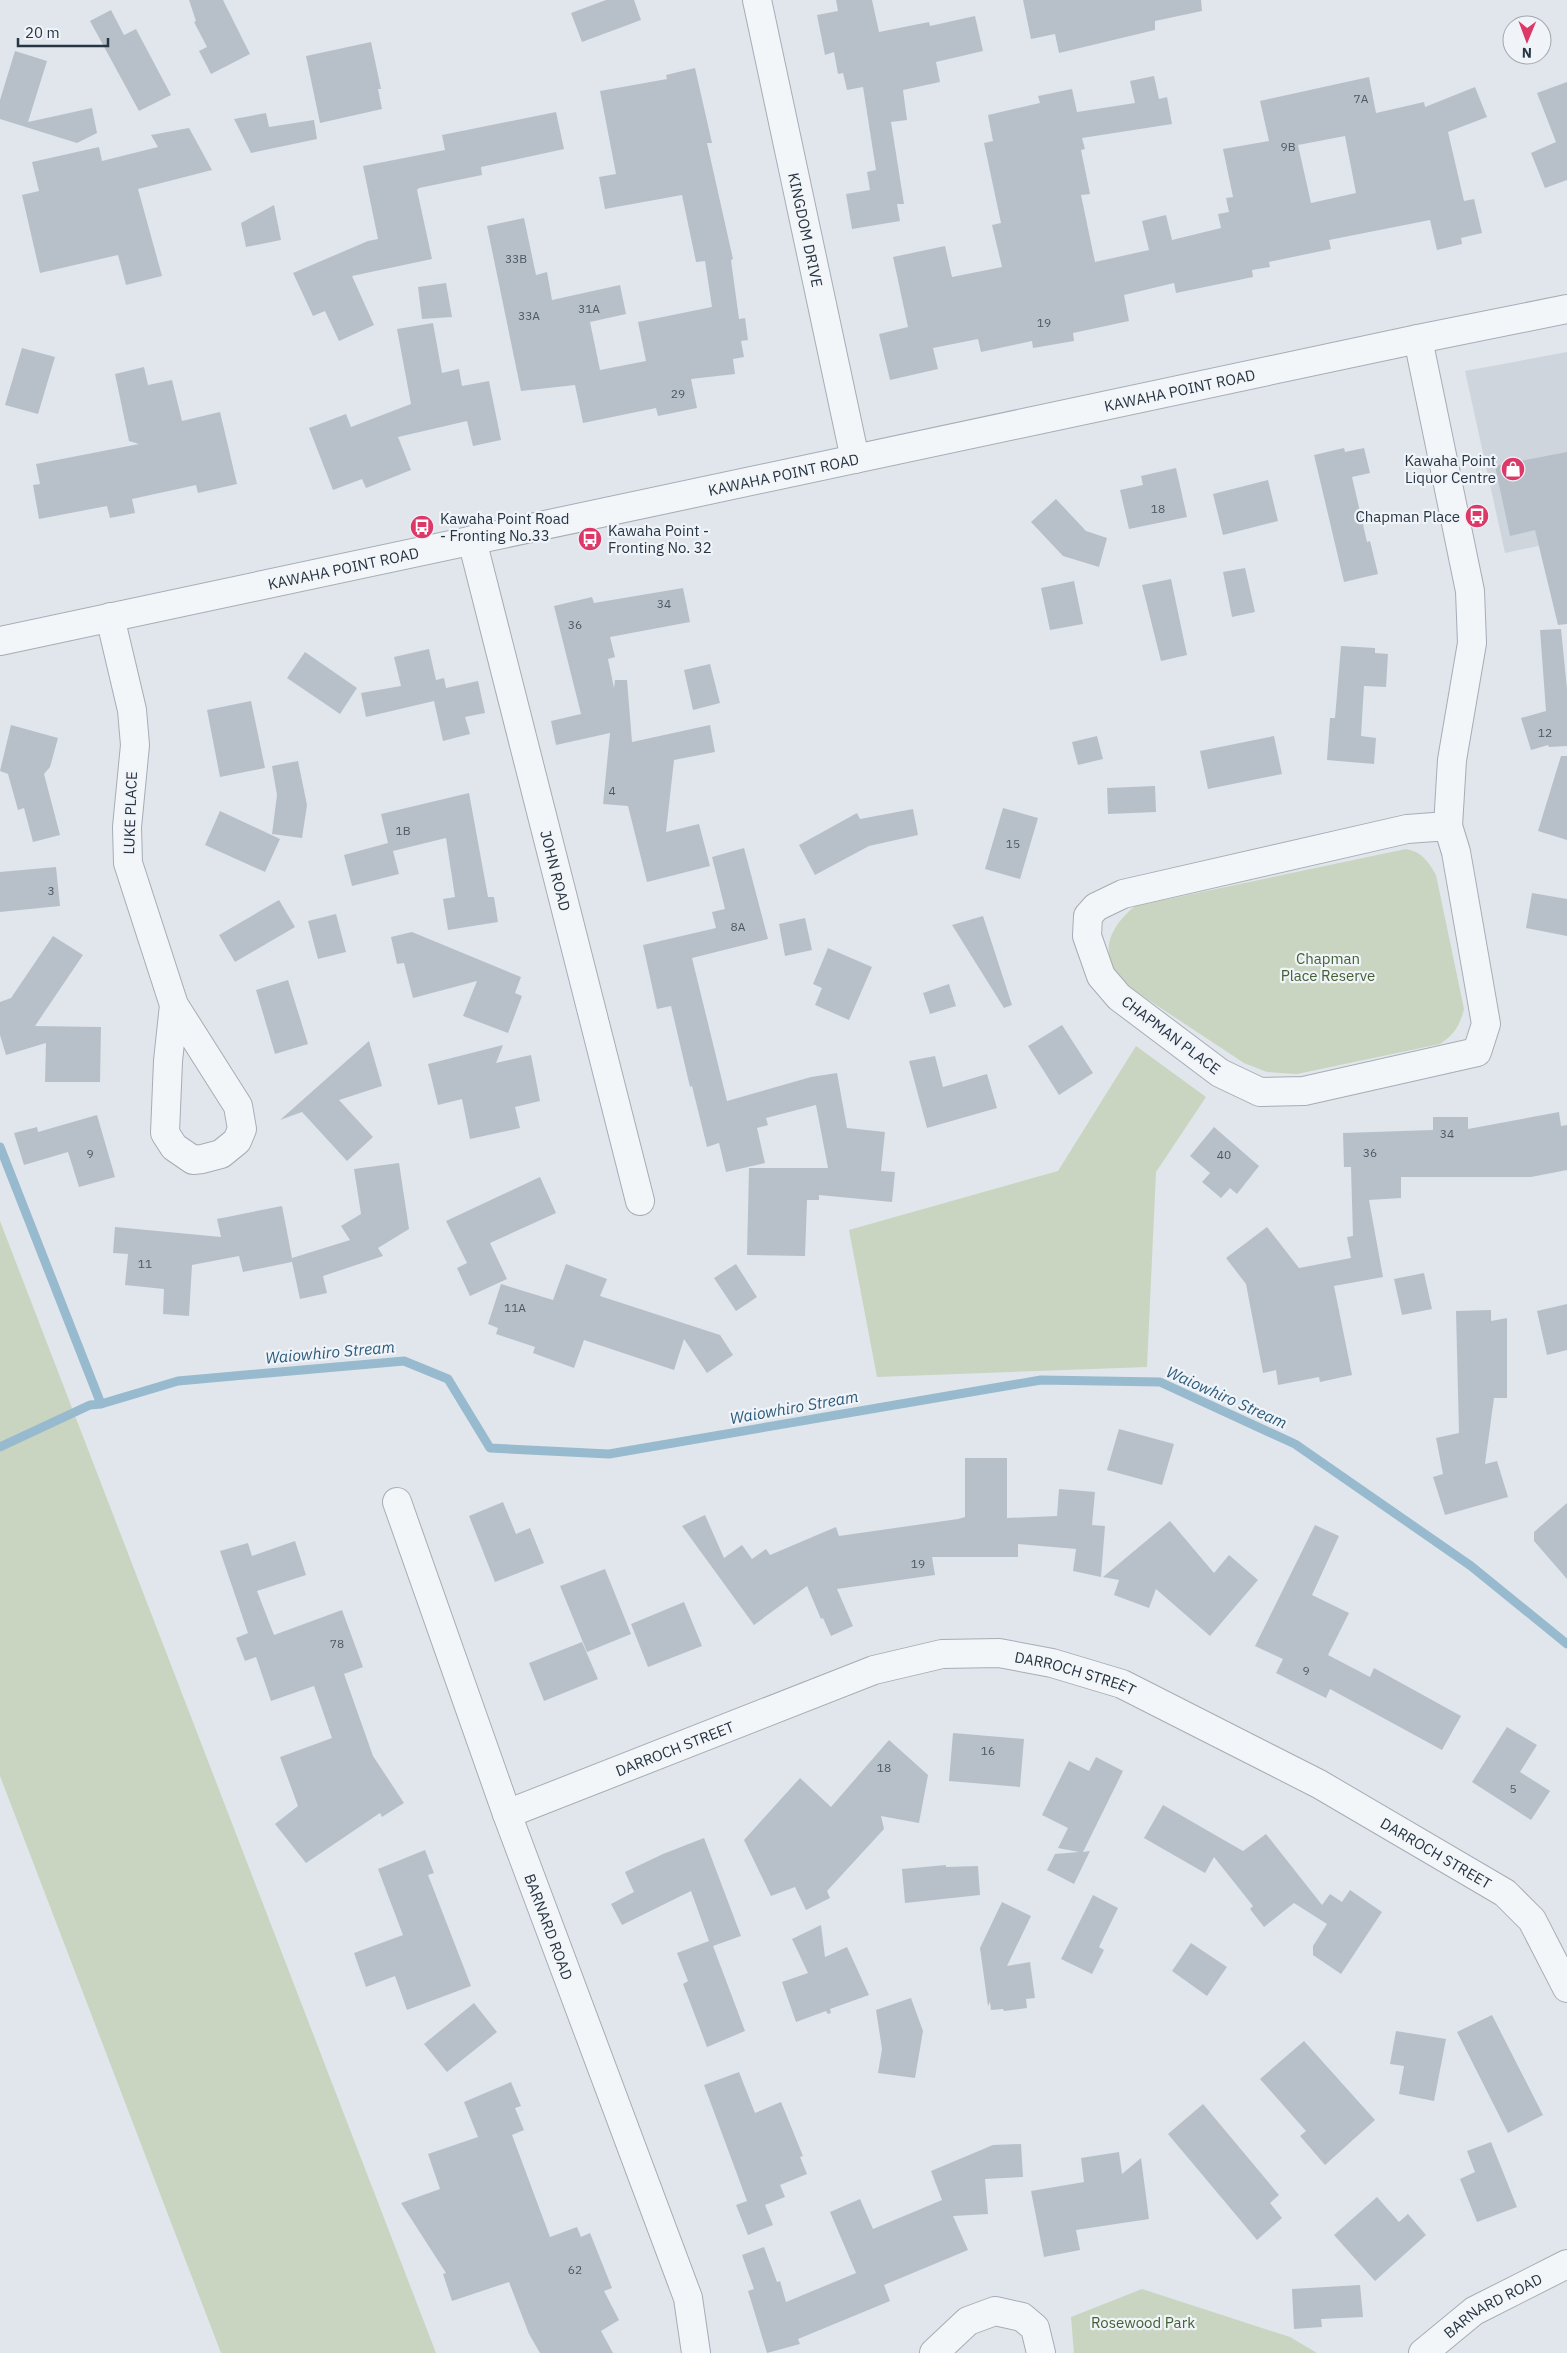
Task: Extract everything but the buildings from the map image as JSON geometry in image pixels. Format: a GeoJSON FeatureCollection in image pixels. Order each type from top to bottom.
{"type":"FeatureCollection","features":[{"type":"Feature","properties":{"kind":"street","name":"KINGDOM DRIVE"},"geometry":{"type":"LineString","coordinates":[[757,0],[855,459]]}},
{"type":"Feature","properties":{"kind":"street","name":"KAWAHA POINT ROAD"},"geometry":{"type":"LineString","coordinates":[[0,641],[1418,339],[1567,309]]}},
{"type":"Feature","properties":{"kind":"street","name":"CHAPMAN PLACE"},"geometry":{"type":"LineString","coordinates":[[1418,339],[1470,591],[1472,643],[1452,760],[1448,826],[1456,852],[1486,1024],[1477,1052],[1304,1090],[1260,1092],[1220,1073],[1120,997],[1101,976],[1087,936],[1088,916],[1096,906],[1123,894],[1407,830],[1448,826]]}},
{"type":"Feature","properties":{"kind":"street","name":"JOHN ROAD"},"geometry":{"type":"LineString","coordinates":[[472,540],[640,1201]]}},
{"type":"Feature","properties":{"kind":"street","name":"LUKE PLACE"},"geometry":{"type":"LineString","coordinates":[[110,617],[132,710],[135,745],[127,827],[128,863],[174,1005],[238,1106],[242,1129],[237,1141],[221,1154],[202,1159],[193,1160],[174,1147],[165,1133],[168,1061],[174,1005]]}},
{"type":"Feature","properties":{"kind":"street","name":"BARNARD ROAD"},"geometry":{"type":"LineString","coordinates":[[397,1502],[507,1814],[688,2298],[696,2353]]}},
{"type":"Feature","properties":{"kind":"street","name":"DARROCH STREET"},"geometry":{"type":"LineString","coordinates":[[507,1814],[874,1670],[942,1654],[999,1653],[1052,1663],[1122,1684],[1319,1784],[1505,1893],[1532,1920],[1567,1988]]}},
{"type":"Feature","properties":{"kind":"street","name":"BARNARD ROAD"},"geometry":{"type":"LineString","coordinates":[[1423,2353],[1474,2312],[1567,2264]]}},
{"type":"Feature","properties":{"kind":"street"},"geometry":{"type":"LineString","coordinates":[[934,2353],[968,2320],[995,2310],[1022,2318],[1035,2328],[1041,2353]]}},
{"type":"Feature","properties":{"kind":"shaded area"},"geometry":{"type":"Polygon","coordinates":[[[1567,352],[1567,540],[1505,553],[1465,371],[1567,352]]]}},
{"type":"Feature","properties":{"kind":"green space","name":"Chapman Place Reserve"},"geometry":{"type":"Polygon","coordinates":[[[1406,849],[1416,852],[1424,858],[1436,875],[1464,1009],[1456,1029],[1440,1044],[1297,1074],[1267,1072],[1244,1063],[1132,989],[1114,968],[1109,947],[1111,936],[1124,916],[1135,906],[1406,849]]]}},
{"type":"Feature","properties":{"kind":"green space"},"geometry":{"type":"Polygon","coordinates":[[[1136,1046],[1206,1097],[1156,1172],[1147,1367],[877,1377],[849,1230],[1058,1171],[1136,1046]]]}},
{"type":"Feature","properties":{"kind":"green space"},"geometry":{"type":"Polygon","coordinates":[[[0,1221],[436,2353],[221,2353],[0,1776],[0,1221]]]}},
{"type":"Feature","properties":{"kind":"green space","name":"Rosewood Park"},"geometry":{"type":"Polygon","coordinates":[[[1142,2289],[1290,2337],[1317,2353],[1074,2353],[1071,2317],[1142,2289]]]}},
{"type":"Feature","properties":{"kind":"waterway"},"geometry":{"type":"LineString","coordinates":[[0,1147],[101,1404]]}},
{"type":"Feature","properties":{"kind":"waterway","name":"Waiowhiro Stream"},"geometry":{"type":"LineString","coordinates":[[0,1447],[90,1405],[101,1404],[178,1381],[404,1361],[448,1379],[490,1448],[609,1454],[1041,1380],[1160,1382],[1295,1444],[1471,1566],[1567,1644]]}},
{"type":"Feature","properties":{"kind":"place","name":"Kawaha Point Liquor Centre"},"geometry":{"type":"Point","coordinates":[1513,469]}},
{"type":"Feature","properties":{"kind":"place","name":"Chapman Place"},"geometry":{"type":"Point","coordinates":[1477,516]}},
{"type":"Feature","properties":{"kind":"place","name":"Kawaha Point Road - Fronting No.33"},"geometry":{"type":"Point","coordinates":[422,527]}},
{"type":"Feature","properties":{"kind":"place","name":"Kawaha Point - Fronting No. 32"},"geometry":{"type":"Point","coordinates":[590,539]}}]}
